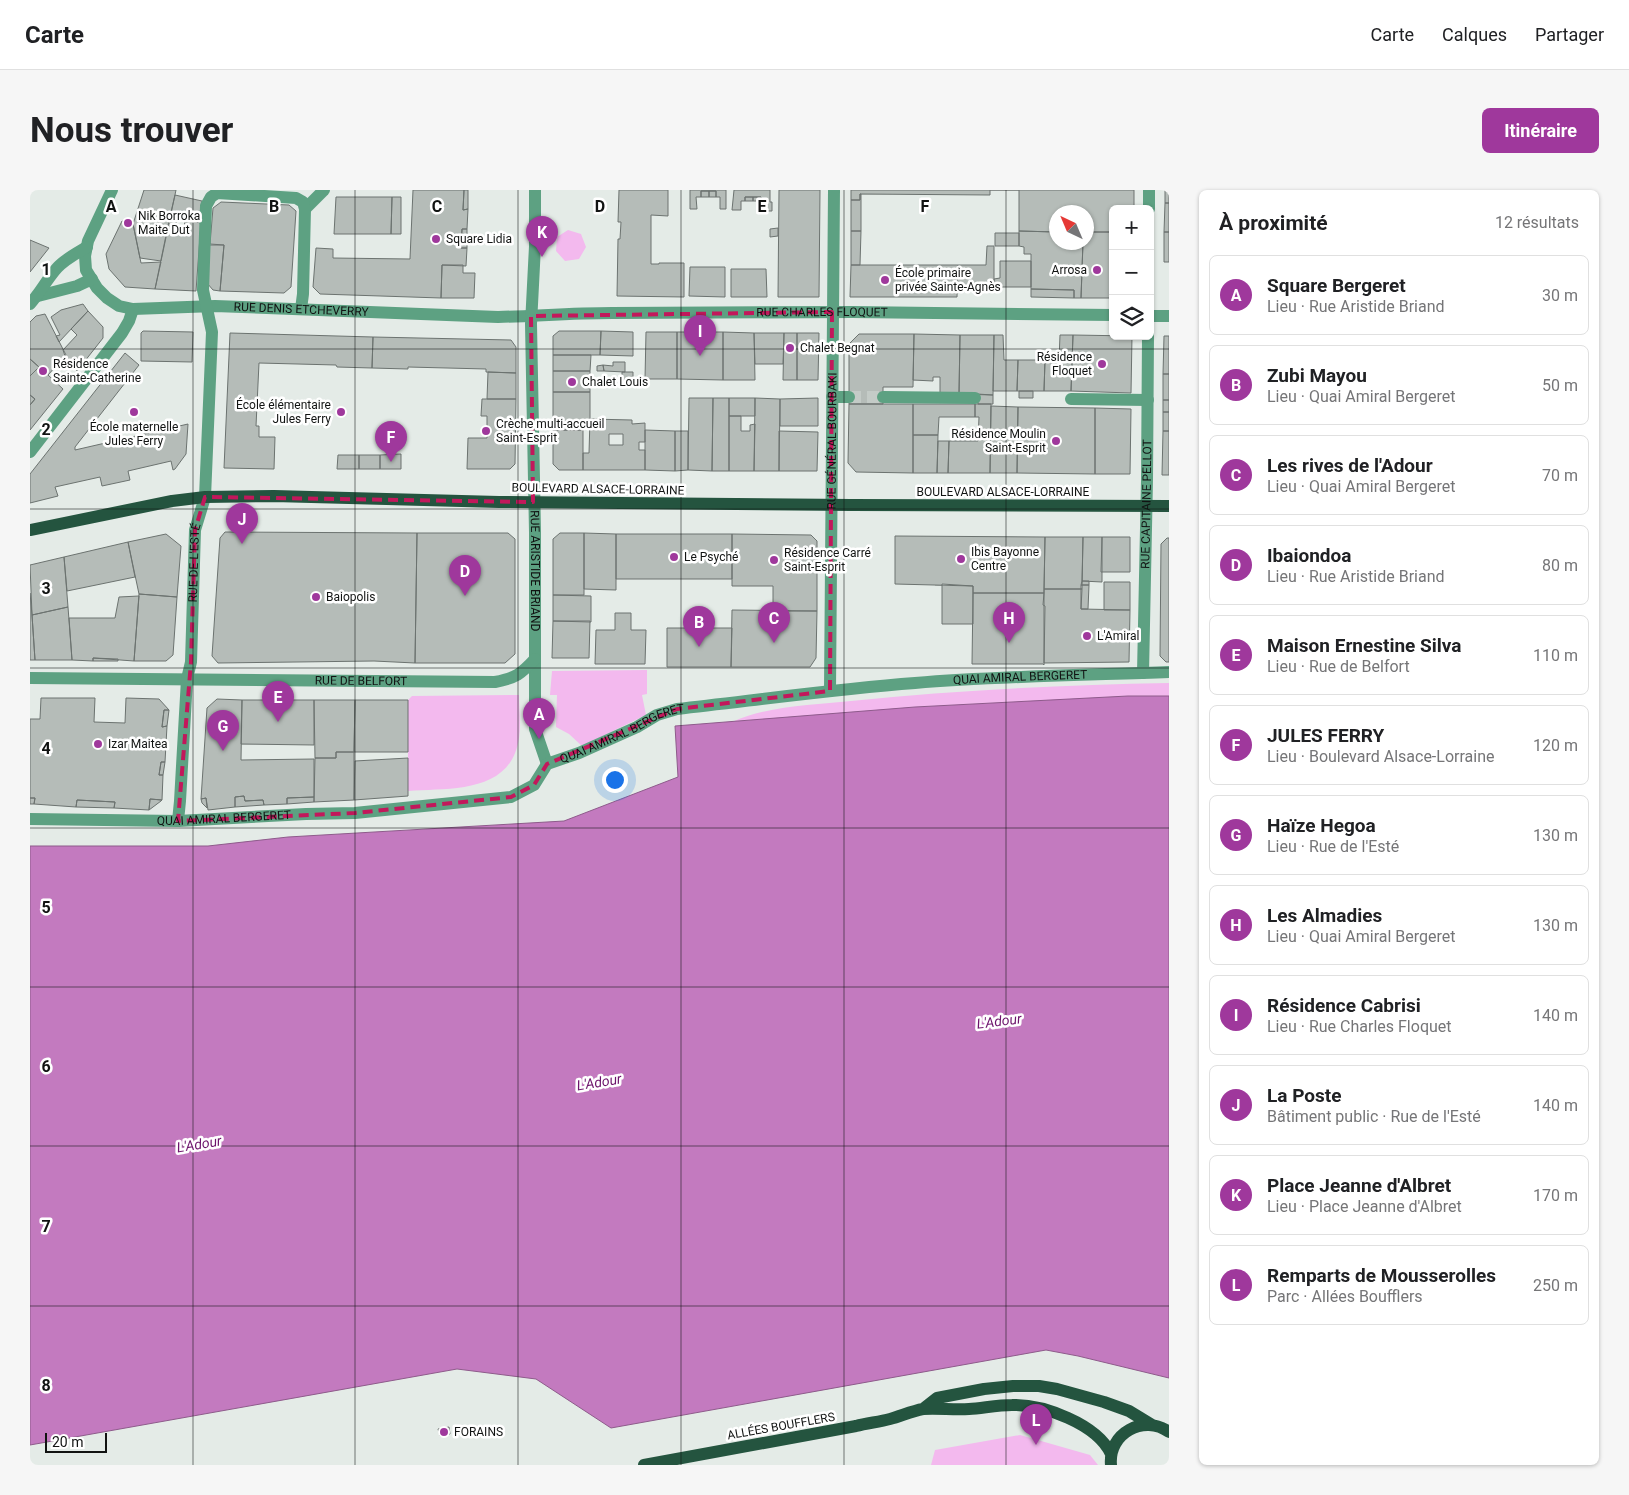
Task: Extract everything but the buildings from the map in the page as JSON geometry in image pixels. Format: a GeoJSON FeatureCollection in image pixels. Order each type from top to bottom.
{"type":"FeatureCollection","features":[{"type":"Feature","properties":{"kind":"main road","name":"BOULEVARD ALSACE-LORRAINE"},"geometry":{"type":"LineString","coordinates":[[30,530],[172,501],[205,497],[274,496],[534,502],[831,505],[1169,506]]}},
{"type":"Feature","properties":{"kind":"main road","name":"ALLÉES BOUFFLERS"},"geometry":{"type":"LineString","coordinates":[[922,1409],[937,1398],[984,1389],[1039,1386],[1057,1388],[1104,1402],[1129,1411],[1152,1425],[1159,1426],[1169,1432]]}},
{"type":"Feature","properties":{"kind":"main road","name":"ALLÉES BOUFFLERS"},"geometry":{"type":"LineString","coordinates":[[644,1465],[863,1424],[922,1409],[970,1409],[1012,1405],[1036,1407],[1056,1413],[1079,1424],[1109,1448],[1111,1459]]}},
{"type":"Feature","properties":{"kind":"main road"},"geometry":{"type":"LineString","coordinates":[[1111,1459],[1115,1444],[1122,1435],[1131,1428],[1141,1425],[1152,1425]]}},
{"type":"Feature","properties":{"kind":"street"},"geometry":{"type":"LineString","coordinates":[[34,300],[76,286],[89,275],[85,256],[88,241],[112,190]]}},
{"type":"Feature","properties":{"kind":"street"},"geometry":{"type":"LineString","coordinates":[[305,209],[324,190]]}},
{"type":"Feature","properties":{"kind":"street","name":"RUE ARISTIDE BRIAND"},"geometry":{"type":"LineString","coordinates":[[535,190],[535,246],[531,316],[535,729],[547,764]]}},
{"type":"Feature","properties":{"kind":"street","name":"RUE GÉNÉRAL BOURBAKI"},"geometry":{"type":"LineString","coordinates":[[830,691],[834,190]]}},
{"type":"Feature","properties":{"kind":"street"},"geometry":{"type":"LineString","coordinates":[[1148,205],[1149,190]]}},
{"type":"Feature","properties":{"kind":"street"},"geometry":{"type":"LineString","coordinates":[[209,194],[296,198],[303,202],[305,209],[304,294],[301,309]]}},
{"type":"Feature","properties":{"kind":"street","name":"RUE DE L'ESTÉ"},"geometry":{"type":"LineString","coordinates":[[178,821],[187,679],[191,662],[195,530],[205,497],[212,332],[203,290],[206,206],[209,194]]}},
{"type":"Feature","properties":{"kind":"street"},"geometry":{"type":"LineString","coordinates":[[34,300],[57,268],[87,247]]}},
{"type":"Feature","properties":{"kind":"street","name":"RUE DENIS ETCHEVERRY"},"geometry":{"type":"LineString","coordinates":[[89,275],[97,288],[107,298],[119,306],[133,309],[206,307],[460,316],[531,316]]}},
{"type":"Feature","properties":{"kind":"street"},"geometry":{"type":"LineString","coordinates":[[30,452],[122,333],[129,322],[133,309]]}},
{"type":"Feature","properties":{"kind":"street","name":"RUE CHARLES FLOQUET"},"geometry":{"type":"LineString","coordinates":[[531,316],[574,313],[832,312],[1109,315]]}},
{"type":"Feature","properties":{"kind":"street"},"geometry":{"type":"LineString","coordinates":[[1154,316],[1169,316]]}},
{"type":"Feature","properties":{"kind":"street","name":"RUE CAPITAINE PELLOT"},"geometry":{"type":"LineString","coordinates":[[1143,673],[1148,340]]}},
{"type":"Feature","properties":{"kind":"street"},"geometry":{"type":"LineString","coordinates":[[832,397],[849,397]]}},
{"type":"Feature","properties":{"kind":"street"},"geometry":{"type":"LineString","coordinates":[[883,397],[975,398]]}},
{"type":"Feature","properties":{"kind":"street"},"geometry":{"type":"LineString","coordinates":[[1071,398],[1148,400]]}},
{"type":"Feature","properties":{"kind":"street","name":"RUE DE BELFORT"},"geometry":{"type":"LineString","coordinates":[[30,678],[495,682],[511,679],[524,671],[535,659]]}},
{"type":"Feature","properties":{"kind":"street","name":"QUAI AMIRAL BERGERET"},"geometry":{"type":"LineString","coordinates":[[30,819],[178,821],[355,813],[511,798],[534,785],[547,764],[579,753],[658,716],[678,709],[830,691],[963,679],[1169,672]]}},
{"type":"Feature","properties":{"kind":"highlighted area"},"geometry":{"type":"Polygon","coordinates":[[[832,312],[830,691],[677,709],[547,764],[534,785],[511,797],[355,813],[178,821],[191,662],[195,530],[205,497],[533,502],[531,316],[832,312]]]}},
{"type":"Feature","properties":{"kind":"shaded area"},"geometry":{"type":"Polygon","coordinates":[[[568,230],[581,234],[586,247],[579,259],[565,261],[556,251],[557,237],[568,230]]]}},
{"type":"Feature","properties":{"kind":"shaded area"},"geometry":{"type":"Polygon","coordinates":[[[647,670],[647,694],[642,695],[646,715],[582,746],[569,734],[556,727],[557,695],[550,695],[552,671],[647,670]]]}},
{"type":"Feature","properties":{"kind":"shaded area"},"geometry":{"type":"Polygon","coordinates":[[[1169,683],[1169,697],[732,722],[775,709],[891,697],[1010,689],[1169,683]]]}},
{"type":"Feature","properties":{"kind":"shaded area"},"geometry":{"type":"Polygon","coordinates":[[[519,695],[519,738],[514,756],[504,769],[491,779],[459,788],[408,791],[408,700],[412,696],[519,695]]]}},
{"type":"Feature","properties":{"kind":"shaded area"},"geometry":{"type":"Polygon","coordinates":[[[1020,1435],[1090,1455],[1098,1465],[931,1465],[935,1450],[1020,1435]]]}},
{"type":"Feature","properties":{"kind":"water","name":"L'Adour"},"geometry":{"type":"Polygon","coordinates":[[[1128,696],[1169,696],[1169,1378],[1046,1350],[611,1428],[536,1379],[457,1369],[30,1445],[30,846],[208,846],[288,837],[564,821],[678,777],[675,726],[915,707],[1128,696]]]}},
{"type":"Feature","properties":{"kind":"tunnel"},"geometry":{"type":"LineString","coordinates":[[849,397],[883,397]]}},
{"type":"Feature","properties":{"kind":"place","name":"Nik Borroka Maite Dut"},"geometry":{"type":"Point","coordinates":[128,223]}},
{"type":"Feature","properties":{"kind":"place","name":"Square Lidia"},"geometry":{"type":"Point","coordinates":[436,239]}},
{"type":"Feature","properties":{"kind":"place","name":"Place Jeanne d'Albret"},"geometry":{"type":"Point","coordinates":[542,257]}},
{"type":"Feature","properties":{"kind":"place","name":"Arrosa"},"geometry":{"type":"Point","coordinates":[1097,270]}},
{"type":"Feature","properties":{"kind":"place","name":"École primaire privée Sainte-Agnès"},"geometry":{"type":"Point","coordinates":[885,280]}},
{"type":"Feature","properties":{"kind":"place","name":"Chalet Begnat"},"geometry":{"type":"Point","coordinates":[790,348]}},
{"type":"Feature","properties":{"kind":"place","name":"Résidence Cabrisi"},"geometry":{"type":"Point","coordinates":[700,356]}},
{"type":"Feature","properties":{"kind":"place","name":"Résidence Floquet"},"geometry":{"type":"Point","coordinates":[1102,364]}},
{"type":"Feature","properties":{"kind":"place","name":"Résidence Sainte-Catherine"},"geometry":{"type":"Point","coordinates":[43,371]}},
{"type":"Feature","properties":{"kind":"place","name":"Chalet Louis"},"geometry":{"type":"Point","coordinates":[572,382]}},
{"type":"Feature","properties":{"kind":"place","name":"École maternelle Jules Ferry"},"geometry":{"type":"Point","coordinates":[134,412]}},
{"type":"Feature","properties":{"kind":"place","name":"École élémentaire Jules Ferry"},"geometry":{"type":"Point","coordinates":[341,412]}},
{"type":"Feature","properties":{"kind":"place","name":"Crèche multi-accueil Saint-Esprit"},"geometry":{"type":"Point","coordinates":[486,431]}},
{"type":"Feature","properties":{"kind":"place","name":"Résidence Moulin Saint-Esprit"},"geometry":{"type":"Point","coordinates":[1056,441]}},
{"type":"Feature","properties":{"kind":"place","name":"JULES FERRY"},"geometry":{"type":"Point","coordinates":[391,462]}},
{"type":"Feature","properties":{"kind":"place","name":"La Poste"},"geometry":{"type":"Point","coordinates":[242,544]}},
{"type":"Feature","properties":{"kind":"place","name":"Le Psyché"},"geometry":{"type":"Point","coordinates":[674,557]}},
{"type":"Feature","properties":{"kind":"place","name":"Ibis Bayonne Centre"},"geometry":{"type":"Point","coordinates":[961,559]}},
{"type":"Feature","properties":{"kind":"place","name":"Résidence Carré Saint-Esprit"},"geometry":{"type":"Point","coordinates":[774,560]}},
{"type":"Feature","properties":{"kind":"place","name":"Ibaiondoa"},"geometry":{"type":"Point","coordinates":[465,596]}},
{"type":"Feature","properties":{"kind":"place","name":"Baiopolis"},"geometry":{"type":"Point","coordinates":[316,597]}},
{"type":"Feature","properties":{"kind":"place","name":"L'Amiral"},"geometry":{"type":"Point","coordinates":[1087,636]}},
{"type":"Feature","properties":{"kind":"place","name":"Les rives de l'Adour"},"geometry":{"type":"Point","coordinates":[774,643]}},
{"type":"Feature","properties":{"kind":"place","name":"Les Almadies"},"geometry":{"type":"Point","coordinates":[1009,643]}},
{"type":"Feature","properties":{"kind":"place","name":"Zubi Mayou"},"geometry":{"type":"Point","coordinates":[699,647]}},
{"type":"Feature","properties":{"kind":"place","name":"Maison Ernestine Silva"},"geometry":{"type":"Point","coordinates":[278,722]}},
{"type":"Feature","properties":{"kind":"place","name":"Square Bergeret"},"geometry":{"type":"Point","coordinates":[539,739]}},
{"type":"Feature","properties":{"kind":"place","name":"Izar Maitea"},"geometry":{"type":"Point","coordinates":[98,744]}},
{"type":"Feature","properties":{"kind":"place","name":"Haïze Hegoa"},"geometry":{"type":"Point","coordinates":[223,751]}},
{"type":"Feature","properties":{"kind":"place","name":"FORAINS"},"geometry":{"type":"Point","coordinates":[444,1432]}},
{"type":"Feature","properties":{"kind":"place","name":"Remparts de Mousserolles"},"geometry":{"type":"Point","coordinates":[1036,1445]}}]}
